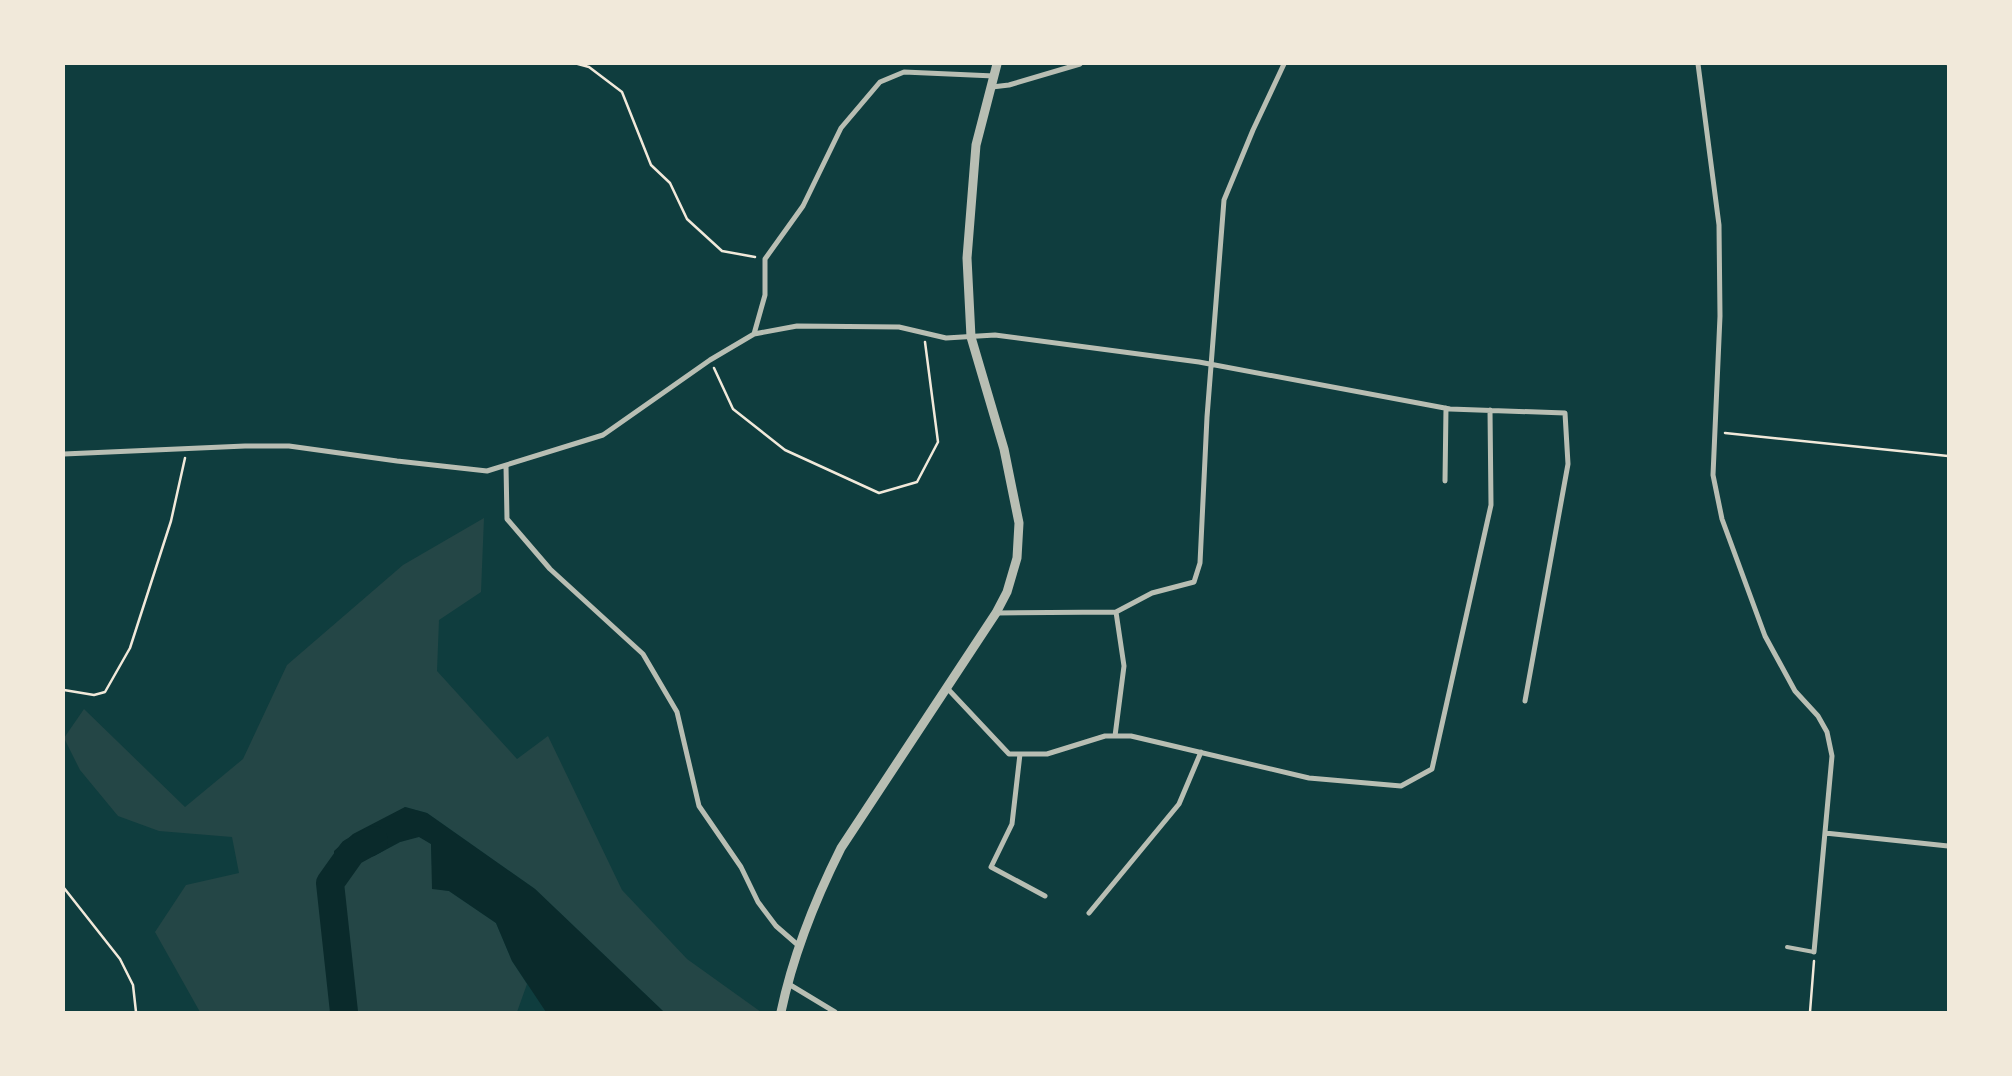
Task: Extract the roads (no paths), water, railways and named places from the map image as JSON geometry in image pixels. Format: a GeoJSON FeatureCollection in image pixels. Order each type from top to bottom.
{"type":"FeatureCollection","features":[{"type":"Feature","properties":{"kind":"street"},"geometry":{"type":"LineString","coordinates":[[781,1012],[787,983],[821,888],[841,848],[996,613],[1007,592],[1017,558],[1019,523],[1004,449],[971,337],[966,258],[976,145],[992,87],[996,64]]}},
{"type":"Feature","properties":{"kind":"street"},"geometry":{"type":"LineString","coordinates":[[992,87],[1009,85],[1080,64]]}},
{"type":"Feature","properties":{"kind":"street"},"geometry":{"type":"LineString","coordinates":[[996,613],[1116,612],[1152,593],[1194,582],[1200,563],[1211,365],[1224,200],[1253,130],[1284,64]]}},
{"type":"Feature","properties":{"kind":"street"},"geometry":{"type":"LineString","coordinates":[[1698,64],[1719,225],[1720,316],[1713,432],[1713,475],[1722,519],[1769,644],[1795,691],[1818,716],[1827,732],[1832,756],[1814,952]]}},
{"type":"Feature","properties":{"kind":"street"},"geometry":{"type":"LineString","coordinates":[[754,334],[765,295],[765,259],[803,206],[841,128],[880,82],[904,72],[994,76]]}},
{"type":"Feature","properties":{"kind":"street"},"geometry":{"type":"LineString","coordinates":[[64,454],[290,446],[397,462],[487,471],[603,435],[710,360],[754,334],[797,326],[899,327],[946,338],[995,335],[1199,362],[1446,408],[1565,413],[1568,464],[1525,701]]}},
{"type":"Feature","properties":{"kind":"street"},"geometry":{"type":"LineString","coordinates":[[1445,481],[1446,408]]}},
{"type":"Feature","properties":{"kind":"street"},"geometry":{"type":"LineString","coordinates":[[947,688],[1009,754],[1047,754],[1104,736],[1131,736],[1309,778],[1401,786],[1432,769],[1491,505],[1490,410]]}},
{"type":"Feature","properties":{"kind":"street"},"geometry":{"type":"LineString","coordinates":[[506,466],[507,519],[550,569],[643,654],[676,712],[700,806],[741,867],[758,902],[776,926],[800,947]]}},
{"type":"Feature","properties":{"kind":"street"},"geometry":{"type":"LineString","coordinates":[[1115,736],[1124,666],[1116,612]]}},
{"type":"Feature","properties":{"kind":"street"},"geometry":{"type":"LineString","coordinates":[[1089,913],[1179,804],[1201,752]]}},
{"type":"Feature","properties":{"kind":"street"},"geometry":{"type":"LineString","coordinates":[[1020,754],[1012,824],[991,867],[1045,896]]}},
{"type":"Feature","properties":{"kind":"street"},"geometry":{"type":"LineString","coordinates":[[1825,833],[1948,846]]}},
{"type":"Feature","properties":{"kind":"street"},"geometry":{"type":"LineString","coordinates":[[787,983],[834,1012]]}},
{"type":"Feature","properties":{"kind":"lane"},"geometry":{"type":"LineString","coordinates":[[1787,947],[1814,952]]}},
{"type":"Feature","properties":{"kind":"waterway"},"geometry":{"type":"LineString","coordinates":[[344,1012],[330,883],[352,852],[374,840]]}}]}
